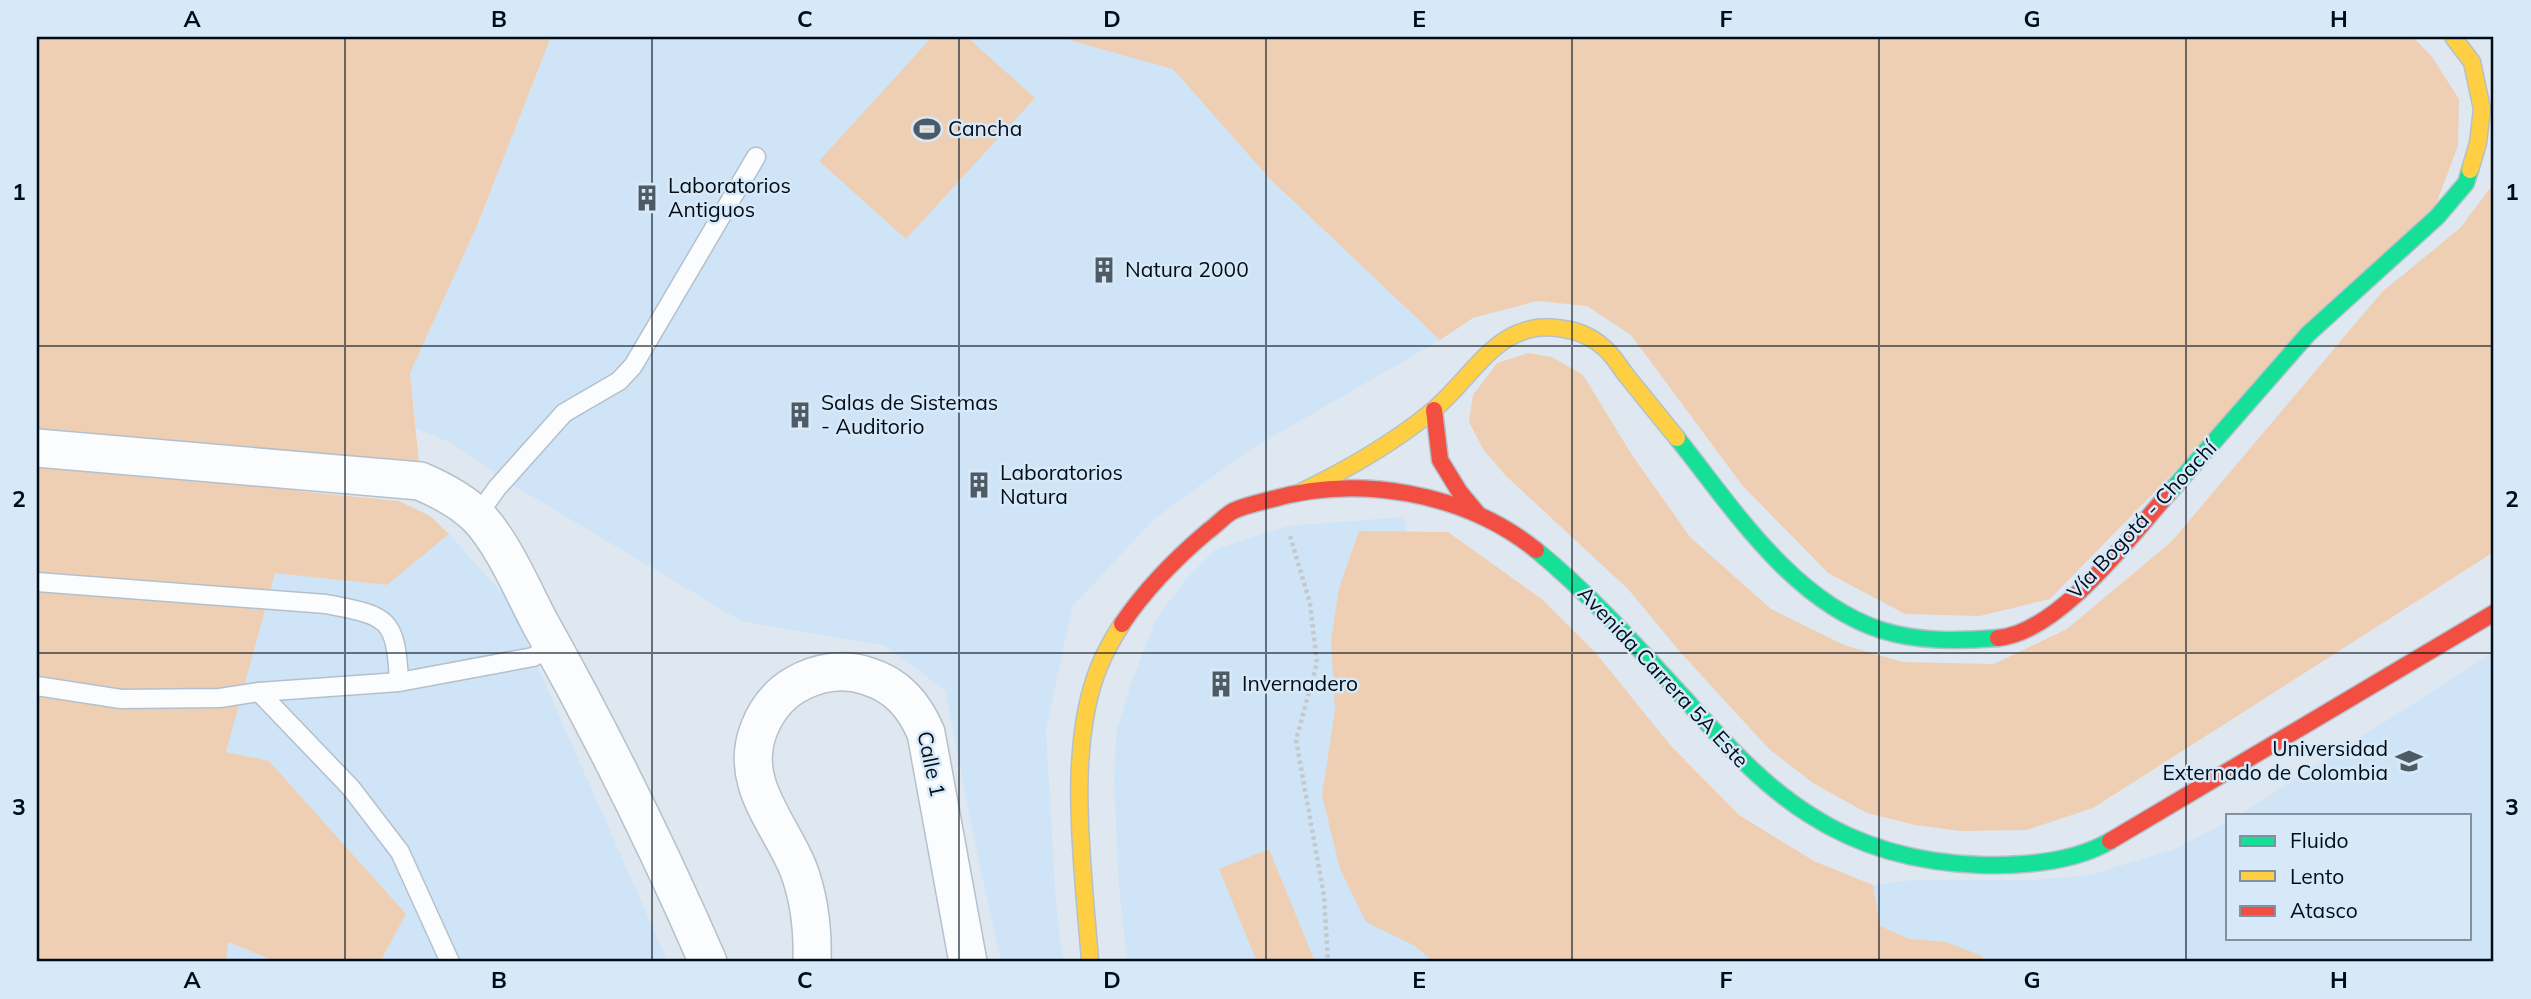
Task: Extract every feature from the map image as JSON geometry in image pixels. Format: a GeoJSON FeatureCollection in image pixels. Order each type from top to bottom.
{"type":"FeatureCollection","features":[{"type":"Feature","properties":{"kind":"main road","name":"Vía Bogotá - Choachí"},"geometry":{"type":"LineString","coordinates":[[1303,491],[1375,453],[1434,410],[1503,338],[1532,327],[1551,326],[1591,337],[1604,347],[1752,532],[1790,574],[1841,612],[1881,630],[1923,638],[1961,641],[2007,636],[2037,625],[2062,607],[2093,577],[2308,334],[2437,217],[2466,183],[2478,143],[2482,109],[2472,62],[2454,37]]}},
{"type":"Feature","properties":{"kind":"main road"},"geometry":{"type":"LineString","coordinates":[[1434,410],[1440,460],[1459,491],[1478,514]]}},
{"type":"Feature","properties":{"kind":"main road","name":"Avenida Carrera 5A Este"},"geometry":{"type":"LineString","coordinates":[[1090,962],[1080,771],[1091,690],[1103,657],[1124,620],[1182,551],[1234,511],[1271,498],[1303,491],[1368,488],[1404,492],[1478,514],[1502,526],[1593,599],[1742,762],[1770,788],[1801,811],[1834,830],[1881,849],[1943,863],[1981,867],[2057,860],[2094,850],[2494,613]]}},
{"type":"Feature","properties":{"kind":"street"},"geometry":{"type":"LineString","coordinates":[[37,448],[420,481],[446,492],[477,516],[491,534],[554,646],[644,819],[708,962]]}},
{"type":"Feature","properties":{"kind":"street","name":"Calle 1"},"geometry":{"type":"LineString","coordinates":[[812,962],[813,947],[806,893],[798,868],[762,800],[753,771],[753,755],[755,740],[766,712],[788,690],[815,676],[846,672],[875,678],[901,694],[920,719],[926,733],[968,962]]}},
{"type":"Feature","properties":{"kind":"lane"},"geometry":{"type":"LineString","coordinates":[[477,516],[497,488],[564,413],[619,381],[633,366],[756,157]]}},
{"type":"Feature","properties":{"kind":"lane"},"geometry":{"type":"LineString","coordinates":[[37,582],[326,604],[368,613],[381,618],[390,628],[398,656],[399,682]]}},
{"type":"Feature","properties":{"kind":"lane"},"geometry":{"type":"LineString","coordinates":[[37,686],[121,699],[220,698],[259,692],[399,682],[533,657],[554,646]]}},
{"type":"Feature","properties":{"kind":"lane"},"geometry":{"type":"LineString","coordinates":[[259,692],[351,788],[400,852],[450,962]]}},
{"type":"Feature","properties":{"kind":"path"},"geometry":{"type":"LineString","coordinates":[[1271,498],[1287,526],[1310,603],[1317,663],[1296,740],[1324,896],[1328,962]]}},
{"type":"Feature","properties":{"kind":"shaded area"},"geometry":{"type":"Polygon","coordinates":[[[37,37],[551,37],[476,228],[410,373],[419,463],[307,454],[297,491],[399,501],[430,516],[449,534],[387,585],[275,573],[226,752],[269,761],[406,914],[380,962],[277,962],[228,942],[226,962],[37,962],[37,37]]]}},
{"type":"Feature","properties":{"kind":"shaded area"},"geometry":{"type":"Polygon","coordinates":[[[551,37],[1145,37],[1269,178],[1440,340],[1248,451],[1154,519],[1072,607],[1046,731],[1056,904],[1063,962],[1001,962],[945,690],[885,646],[741,621],[508,482],[451,443],[416,428],[410,373],[476,228],[551,37]]]}},
{"type":"Feature","properties":{"kind":"shaded area","name":"Cancha"},"geometry":{"type":"Polygon","coordinates":[[[932,37],[967,37],[1035,98],[906,239],[819,161],[932,37]]]}},
{"type":"Feature","properties":{"kind":"shaded area"},"geometry":{"type":"Polygon","coordinates":[[[1058,37],[2413,37],[2432,57],[2459,99],[2458,146],[2436,204],[2050,599],[1980,616],[1905,614],[1828,573],[1742,485],[1631,335],[1587,306],[1537,301],[1473,318],[1440,340],[1269,178],[1173,69],[1058,37]]]}},
{"type":"Feature","properties":{"kind":"shaded area"},"geometry":{"type":"Polygon","coordinates":[[[2494,183],[2494,552],[2093,808],[2027,830],[1960,831],[1915,825],[1867,813],[1813,783],[1769,749],[1681,653],[1629,590],[1506,476],[1483,449],[1469,422],[1473,395],[1497,363],[1528,353],[1552,357],[1583,375],[1632,455],[1690,537],[1771,609],[1844,645],[1903,662],[1994,664],[2067,629],[2172,541],[2382,292],[2460,228],[2494,183]]]}},
{"type":"Feature","properties":{"kind":"shaded area"},"geometry":{"type":"Polygon","coordinates":[[[1403,517],[1443,661],[1618,962],[1127,962],[1119,886],[1114,782],[1116,733],[1155,621],[1185,580],[1216,549],[1288,526],[1403,517]]]}},
{"type":"Feature","properties":{"kind":"shaded area"},"geometry":{"type":"Polygon","coordinates":[[[1359,531],[1448,532],[1543,600],[1595,652],[1671,746],[1739,815],[1814,861],[1873,885],[1880,926],[1910,939],[1946,942],[1982,956],[1984,962],[1434,962],[1415,946],[1366,922],[1340,869],[1322,795],[1335,710],[1331,641],[1339,588],[1359,531]]]}},
{"type":"Feature","properties":{"kind":"shaded area"},"geometry":{"type":"Polygon","coordinates":[[[449,534],[508,600],[668,962],[380,962],[406,913],[199,746],[37,545],[387,585],[449,534]]]}},
{"type":"Feature","properties":{"kind":"shaded area","name":"Universidad Externado de Colombia"},"geometry":{"type":"Polygon","coordinates":[[[2494,652],[2494,962],[1984,962],[1982,956],[1946,943],[1910,939],[1880,926],[1873,885],[1913,880],[2032,880],[2089,875],[2173,850],[2226,822],[2226,940],[2472,940],[2472,814],[2241,814],[2494,652]]]}},
{"type":"Feature","properties":{"kind":"shaded area"},"geometry":{"type":"Polygon","coordinates":[[[1269,849],[1315,962],[1257,962],[1219,869],[1269,849]]]}},
{"type":"Feature","properties":{"kind":"shaded area"},"geometry":{"type":"Polygon","coordinates":[[[227,942],[277,962],[226,962],[227,942]]]}},
{"type":"Feature","properties":{"kind":"traffic: fast"},"geometry":{"type":"LineString","coordinates":[[2169,493],[2308,334],[2437,217],[2466,183],[2470,170]]}},
{"type":"Feature","properties":{"kind":"traffic: fast"},"geometry":{"type":"LineString","coordinates":[[1677,438],[1766,549],[1819,597],[1849,616],[1881,630],[1909,637],[1954,640],[1998,638]]}},
{"type":"Feature","properties":{"kind":"traffic: fast"},"geometry":{"type":"LineString","coordinates":[[1536,550],[1614,622],[1744,762],[1792,803],[1829,827],[1892,852],[1958,864],[2013,865],[2047,861],[2080,854],[2110,841]]}},
{"type":"Feature","properties":{"kind":"traffic: slow"},"geometry":{"type":"LineString","coordinates":[[2453,37],[2472,62],[2482,109],[2478,143],[2470,170]]}},
{"type":"Feature","properties":{"kind":"traffic: slow"},"geometry":{"type":"LineString","coordinates":[[1303,491],[1401,435],[1431,412],[1504,341],[1521,332],[1541,327],[1579,333],[1606,349],[1677,438]]}},
{"type":"Feature","properties":{"kind":"traffic: slow"},"geometry":{"type":"LineString","coordinates":[[1090,962],[1081,852],[1082,736],[1099,667],[1122,624]]}},
{"type":"Feature","properties":{"kind":"traffic: jam"},"geometry":{"type":"LineString","coordinates":[[1434,410],[1440,460],[1459,491],[1478,514]]}},
{"type":"Feature","properties":{"kind":"traffic: jam"},"geometry":{"type":"LineString","coordinates":[[1122,624],[1162,574],[1230,513],[1303,492],[1373,489],[1443,502],[1476,514],[1507,530],[1536,550]]}},
{"type":"Feature","properties":{"kind":"traffic: jam"},"geometry":{"type":"LineString","coordinates":[[1998,638],[2021,632],[2068,602],[2114,557],[2169,493]]}},
{"type":"Feature","properties":{"kind":"traffic: jam"},"geometry":{"type":"LineString","coordinates":[[2110,841],[2494,613]]}},
{"type":"Feature","properties":{"kind":"place","name":"Cancha"},"geometry":{"type":"Point","coordinates":[927,129]}},
{"type":"Feature","properties":{"kind":"place","name":"Laboratorios Antiguos"},"geometry":{"type":"Point","coordinates":[647,198]}},
{"type":"Feature","properties":{"kind":"place","name":"Natura 2000"},"geometry":{"type":"Point","coordinates":[1104,270]}},
{"type":"Feature","properties":{"kind":"place","name":"Salas de Sistemas - Auditorio"},"geometry":{"type":"Point","coordinates":[800,415]}},
{"type":"Feature","properties":{"kind":"place","name":"Laboratorios Natura"},"geometry":{"type":"Point","coordinates":[979,485]}},
{"type":"Feature","properties":{"kind":"place","name":"Invernadero"},"geometry":{"type":"Point","coordinates":[1221,684]}},
{"type":"Feature","properties":{"kind":"place","name":"Universidad Externado de Colombia"},"geometry":{"type":"Point","coordinates":[2409,761]}}]}
